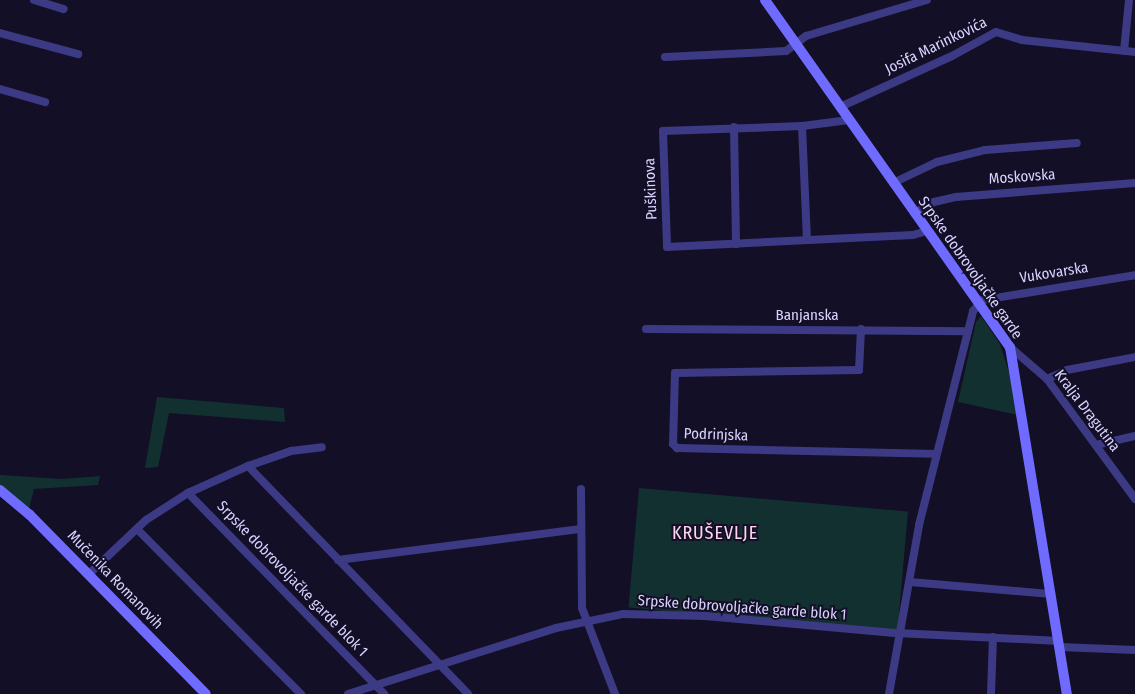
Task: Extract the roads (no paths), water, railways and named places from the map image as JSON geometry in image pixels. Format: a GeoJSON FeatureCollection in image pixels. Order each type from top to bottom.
{"type":"FeatureCollection","features":[{"type":"Feature","properties":{"kind":"main road","name":"Srpske dobrovoljačke garde"},"geometry":{"type":"LineString","coordinates":[[765,0],[1010,347],[1067,694]]}},
{"type":"Feature","properties":{"kind":"main road","name":"Mučenika Romanovih"},"geometry":{"type":"LineString","coordinates":[[0,490],[28,514],[89,574],[206,694]]}},
{"type":"Feature","properties":{"kind":"street"},"geometry":{"type":"LineString","coordinates":[[34,0],[64,9]]}},
{"type":"Feature","properties":{"kind":"street"},"geometry":{"type":"LineString","coordinates":[[665,57],[786,51],[806,36],[926,0]]}},
{"type":"Feature","properties":{"kind":"street"},"geometry":{"type":"LineString","coordinates":[[1124,51],[1129,0]]}},
{"type":"Feature","properties":{"kind":"street","name":"Josifa Marinkovića"},"geometry":{"type":"LineString","coordinates":[[840,107],[952,56],[996,32],[1032,41],[1135,52]]}},
{"type":"Feature","properties":{"kind":"street"},"geometry":{"type":"LineString","coordinates":[[0,33],[78,54]]}},
{"type":"Feature","properties":{"kind":"street"},"geometry":{"type":"LineString","coordinates":[[0,89],[45,102]]}},
{"type":"Feature","properties":{"kind":"street","name":"Puškinova"},"geometry":{"type":"LineString","coordinates":[[849,120],[802,126],[663,131],[667,247],[913,235],[927,231]]}},
{"type":"Feature","properties":{"kind":"street"},"geometry":{"type":"LineString","coordinates":[[802,126],[807,240]]}},
{"type":"Feature","properties":{"kind":"street"},"geometry":{"type":"LineString","coordinates":[[734,127],[736,244]]}},
{"type":"Feature","properties":{"kind":"street"},"geometry":{"type":"LineString","coordinates":[[893,183],[937,162],[985,150],[1077,143]]}},
{"type":"Feature","properties":{"kind":"street","name":"Moskovska"},"geometry":{"type":"LineString","coordinates":[[914,213],[934,202],[956,197],[1135,183]]}},
{"type":"Feature","properties":{"kind":"street","name":"Vukovarska"},"geometry":{"type":"LineString","coordinates":[[978,303],[1018,293],[1135,275]]}},
{"type":"Feature","properties":{"kind":"street"},"geometry":{"type":"LineString","coordinates":[[889,694],[898,633],[936,454],[968,331],[978,303]]}},
{"type":"Feature","properties":{"kind":"street","name":"Banjanska"},"geometry":{"type":"LineString","coordinates":[[646,329],[968,331]]}},
{"type":"Feature","properties":{"kind":"street","name":"Podrinjska"},"geometry":{"type":"LineString","coordinates":[[861,329],[859,370],[675,373],[673,444],[677,448],[936,454]]}},
{"type":"Feature","properties":{"kind":"street","name":"Kralja Dragutina"},"geometry":{"type":"LineString","coordinates":[[1010,347],[1047,379],[1135,499]]}},
{"type":"Feature","properties":{"kind":"street"},"geometry":{"type":"LineString","coordinates":[[1047,379],[1067,370],[1135,357]]}},
{"type":"Feature","properties":{"kind":"street"},"geometry":{"type":"LineString","coordinates":[[1096,445],[1135,436]]}},
{"type":"Feature","properties":{"kind":"street"},"geometry":{"type":"LineString","coordinates":[[89,574],[137,529],[188,493],[248,466],[291,451],[322,447]]}},
{"type":"Feature","properties":{"kind":"street"},"geometry":{"type":"LineString","coordinates":[[248,466],[468,694]]}},
{"type":"Feature","properties":{"kind":"street"},"geometry":{"type":"LineString","coordinates":[[581,489],[584,620],[616,694]]}},
{"type":"Feature","properties":{"kind":"street","name":"Srpske dobrovoljačke garde blok 1"},"geometry":{"type":"LineString","coordinates":[[188,493],[376,685]]}},
{"type":"Feature","properties":{"kind":"street"},"geometry":{"type":"LineString","coordinates":[[137,529],[301,694]]}},
{"type":"Feature","properties":{"kind":"street"},"geometry":{"type":"LineString","coordinates":[[338,560],[581,529]]}},
{"type":"Feature","properties":{"kind":"street"},"geometry":{"type":"LineString","coordinates":[[910,582],[1051,594]]}},
{"type":"Feature","properties":{"kind":"street","name":"Srpske dobrovoljačke garde blok 1"},"geometry":{"type":"LineString","coordinates":[[348,694],[584,620],[651,613],[898,633],[993,637],[1135,650]]}},
{"type":"Feature","properties":{"kind":"street"},"geometry":{"type":"LineString","coordinates":[[991,694],[993,637]]}},
{"type":"Feature","properties":{"kind":"street"},"geometry":{"type":"LineString","coordinates":[[376,685],[384,694]]}},
{"type":"Feature","properties":{"kind":"district","name":"KRUŠEVLJE"},"geometry":{"type":"Point","coordinates":[715,533]}}]}
